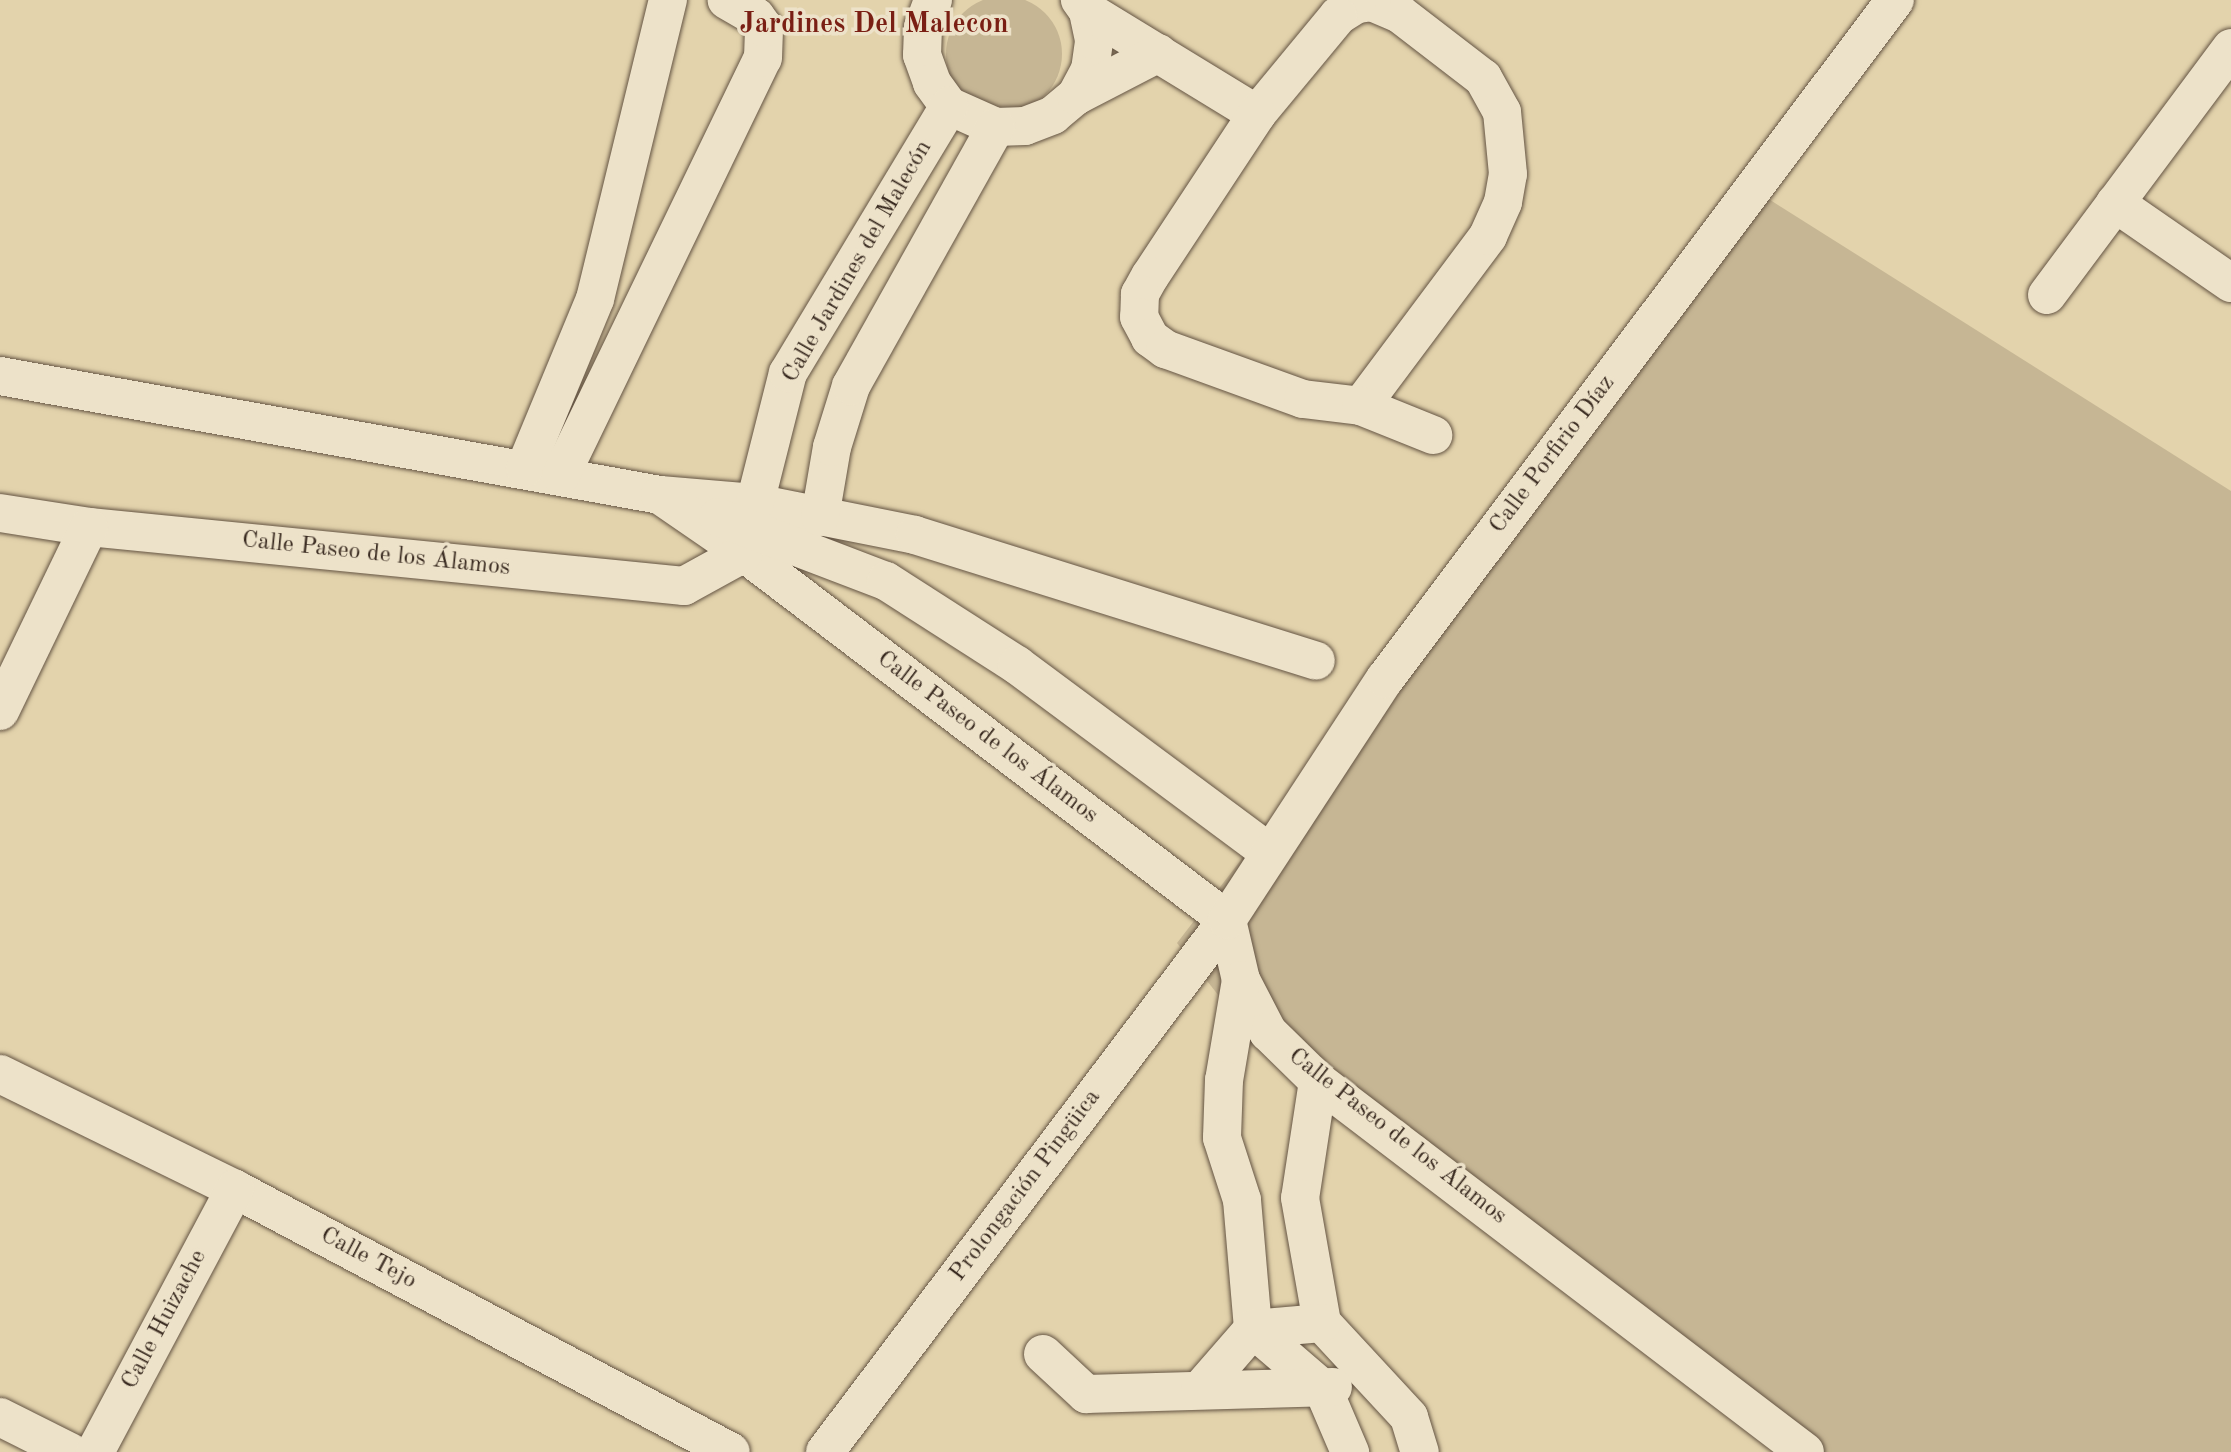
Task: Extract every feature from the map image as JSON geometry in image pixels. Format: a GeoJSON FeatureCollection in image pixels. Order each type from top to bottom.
{"type":"FeatureCollection","features":[{"type":"Feature","properties":{"kind":"street"},"geometry":{"type":"LineString","coordinates":[[543,472],[595,299],[668,0]]}},
{"type":"Feature","properties":{"kind":"street"},"geometry":{"type":"LineString","coordinates":[[543,472],[641,317],[764,58],[764,28],[756,17],[726,0]]}},
{"type":"Feature","properties":{"kind":"street"},"geometry":{"type":"LineString","coordinates":[[933,0],[923,27],[922,55],[932,83],[949,106],[996,127],[1034,123],[1053,116],[1076,96],[1159,53]]}},
{"type":"Feature","properties":{"kind":"street","name":"Calle Porfirio Díaz"},"geometry":{"type":"LineString","coordinates":[[1227,920],[1385,679],[1895,0]]}},
{"type":"Feature","properties":{"kind":"street"},"geometry":{"type":"LineString","coordinates":[[1361,406],[1488,236],[1503,202],[1508,174],[1502,112],[1483,78],[1400,14],[1372,2],[1357,4],[1338,16],[1257,114],[1150,276],[1140,294],[1139,317],[1150,338],[1165,349],[1303,399],[1361,406],[1433,435]]}},
{"type":"Feature","properties":{"kind":"street"},"geometry":{"type":"LineString","coordinates":[[1084,6],[1257,114]]}},
{"type":"Feature","properties":{"kind":"street"},"geometry":{"type":"LineString","coordinates":[[1076,96],[1090,69],[1094,40],[1084,6]]}},
{"type":"Feature","properties":{"kind":"street"},"geometry":{"type":"LineString","coordinates":[[2047,295],[2231,48]]}},
{"type":"Feature","properties":{"kind":"street","name":"Calle Jardines del Malecón"},"geometry":{"type":"LineString","coordinates":[[755,503],[788,373],[949,106]]}},
{"type":"Feature","properties":{"kind":"street"},"geometry":{"type":"LineString","coordinates":[[820,517],[832,447],[851,386],[996,127]]}},
{"type":"Feature","properties":{"kind":"street"},"geometry":{"type":"LineString","coordinates":[[2115,203],[2231,283]]}},
{"type":"Feature","properties":{"kind":"street"},"geometry":{"type":"LineString","coordinates":[[595,299],[641,317]]}},
{"type":"Feature","properties":{"kind":"street","name":"Calle Paseo de los Álamos"},"geometry":{"type":"LineString","coordinates":[[0,376],[660,495],[755,503],[915,535],[1316,661]]}},
{"type":"Feature","properties":{"kind":"street","name":"Calle Paseo de los Álamos"},"geometry":{"type":"LineString","coordinates":[[660,495],[886,581],[1017,665],[1270,853]]}},
{"type":"Feature","properties":{"kind":"street","name":"Calle Paseo de los Álamos"},"geometry":{"type":"LineString","coordinates":[[660,495],[744,553],[1227,920],[1241,980],[1268,1032],[1318,1081],[1805,1452]]}},
{"type":"Feature","properties":{"kind":"street","name":"Calle Paseo de los Álamos"},"geometry":{"type":"LineString","coordinates":[[0,513],[89,527],[684,586],[744,553]]}},
{"type":"Feature","properties":{"kind":"street"},"geometry":{"type":"LineString","coordinates":[[0,711],[89,527]]}},
{"type":"Feature","properties":{"kind":"street","name":"Prolongación Pingüica"},"geometry":{"type":"LineString","coordinates":[[825,1452],[1227,920]]}},
{"type":"Feature","properties":{"kind":"street"},"geometry":{"type":"LineString","coordinates":[[1241,980],[1224,1080],[1222,1138],[1242,1200],[1253,1329],[1323,1389],[1350,1452]]}},
{"type":"Feature","properties":{"kind":"street","name":"Calle Tejo"},"geometry":{"type":"LineString","coordinates":[[0,1074],[236,1189],[731,1452]]}},
{"type":"Feature","properties":{"kind":"street"},"geometry":{"type":"LineString","coordinates":[[1318,1081],[1300,1198],[1322,1323],[1409,1417],[1420,1452]]}},
{"type":"Feature","properties":{"kind":"street","name":"Calle Huizache"},"geometry":{"type":"LineString","coordinates":[[96,1452],[236,1189]]}},
{"type":"Feature","properties":{"kind":"street"},"geometry":{"type":"LineString","coordinates":[[1242,1200],[1300,1198]]}},
{"type":"Feature","properties":{"kind":"street"},"geometry":{"type":"LineString","coordinates":[[1200,1390],[1253,1329],[1322,1323]]}},
{"type":"Feature","properties":{"kind":"street"},"geometry":{"type":"LineString","coordinates":[[1043,1354],[1086,1394],[1323,1389],[1376,1382]]}},
{"type":"Feature","properties":{"kind":"street"},"geometry":{"type":"LineString","coordinates":[[0,1417],[70,1452]]}},
{"type":"Feature","properties":{"kind":"shaded area"},"geometry":{"type":"Polygon","coordinates":[[[1004,-4],[1026,0],[1045,13],[1058,32],[1062,54],[1058,76],[1045,95],[1026,108],[1004,112],[982,108],[963,95],[950,76],[946,54],[950,32],[963,13],[982,0],[1004,-4]]]}},
{"type":"Feature","properties":{"kind":"shaded area"},"geometry":{"type":"Polygon","coordinates":[[[1756,191],[2231,491],[2231,1452],[1806,1452],[1238,1020],[1177,943],[1756,191]]]}},
{"type":"Feature","properties":{"kind":"district","name":"Jardines Del Malecon"},"geometry":{"type":"Point","coordinates":[874,25]}}]}
